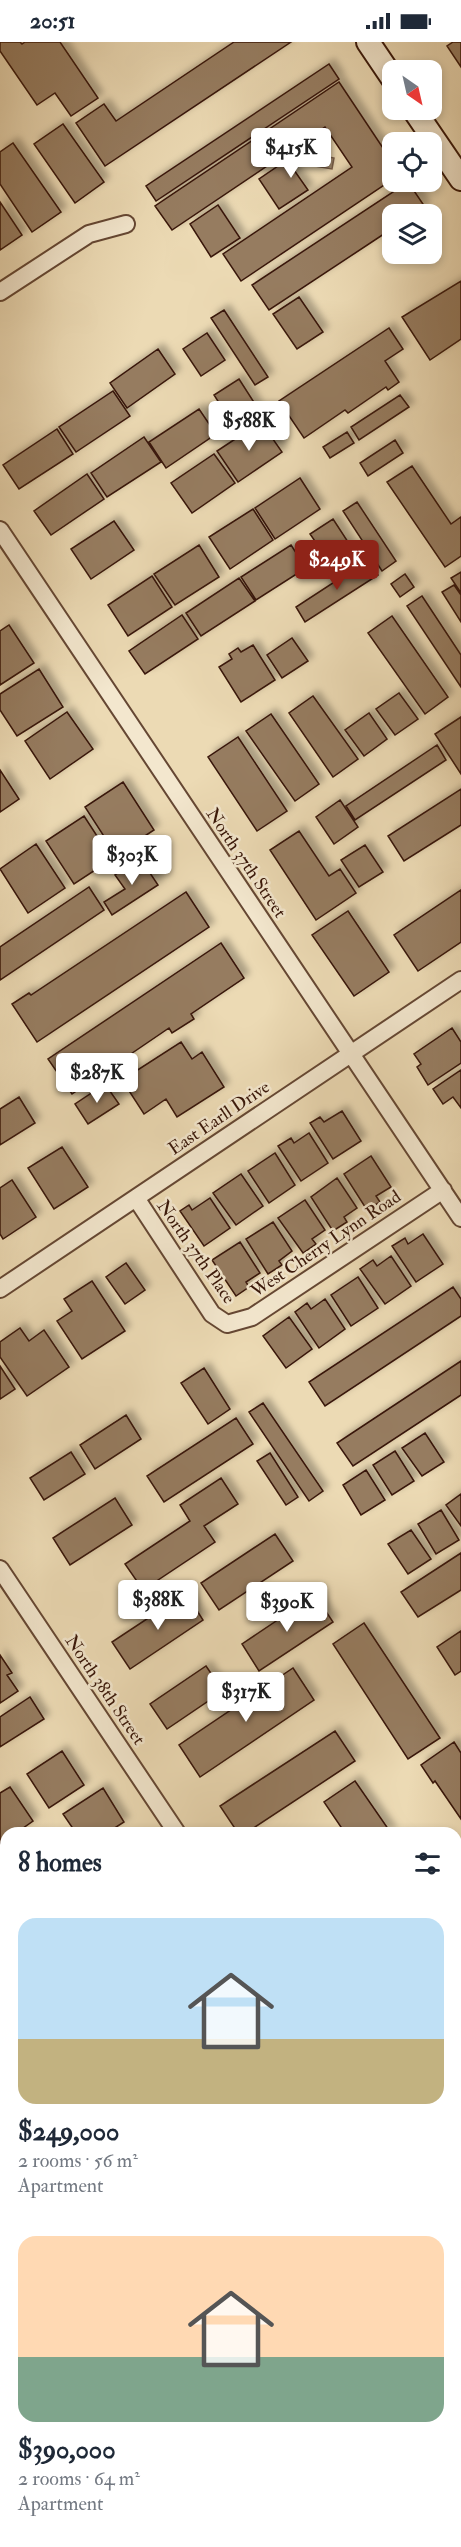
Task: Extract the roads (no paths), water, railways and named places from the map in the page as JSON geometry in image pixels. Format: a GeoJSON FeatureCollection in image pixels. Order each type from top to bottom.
{"type":"FeatureCollection","features":[{"type":"Feature","properties":{"kind":"main road"},"geometry":{"type":"LineString","coordinates":[[368,42],[382,63]]}},
{"type":"Feature","properties":{"kind":"main road"},"geometry":{"type":"LineString","coordinates":[[421,120],[461,179]]}},
{"type":"Feature","properties":{"kind":"street"},"geometry":{"type":"LineString","coordinates":[[0,292],[89,234],[126,224]]}},
{"type":"Feature","properties":{"kind":"street","name":"North 37th Street"},"geometry":{"type":"LineString","coordinates":[[0,530],[461,1218]]}},
{"type":"Feature","properties":{"kind":"street","name":"East Earll Drive"},"geometry":{"type":"LineString","coordinates":[[0,1289],[461,980]]}},
{"type":"Feature","properties":{"kind":"street","name":"West Cherry Lynn Road"},"geometry":{"type":"LineString","coordinates":[[227,1324],[252,1317],[442,1190]]}},
{"type":"Feature","properties":{"kind":"street","name":"North 37th Place"},"geometry":{"type":"LineString","coordinates":[[136,1198],[212,1314],[227,1324]]}},
{"type":"Feature","properties":{"kind":"street","name":"North 38th Street"},"geometry":{"type":"LineString","coordinates":[[0,1569],[173,1827]]}}]}
